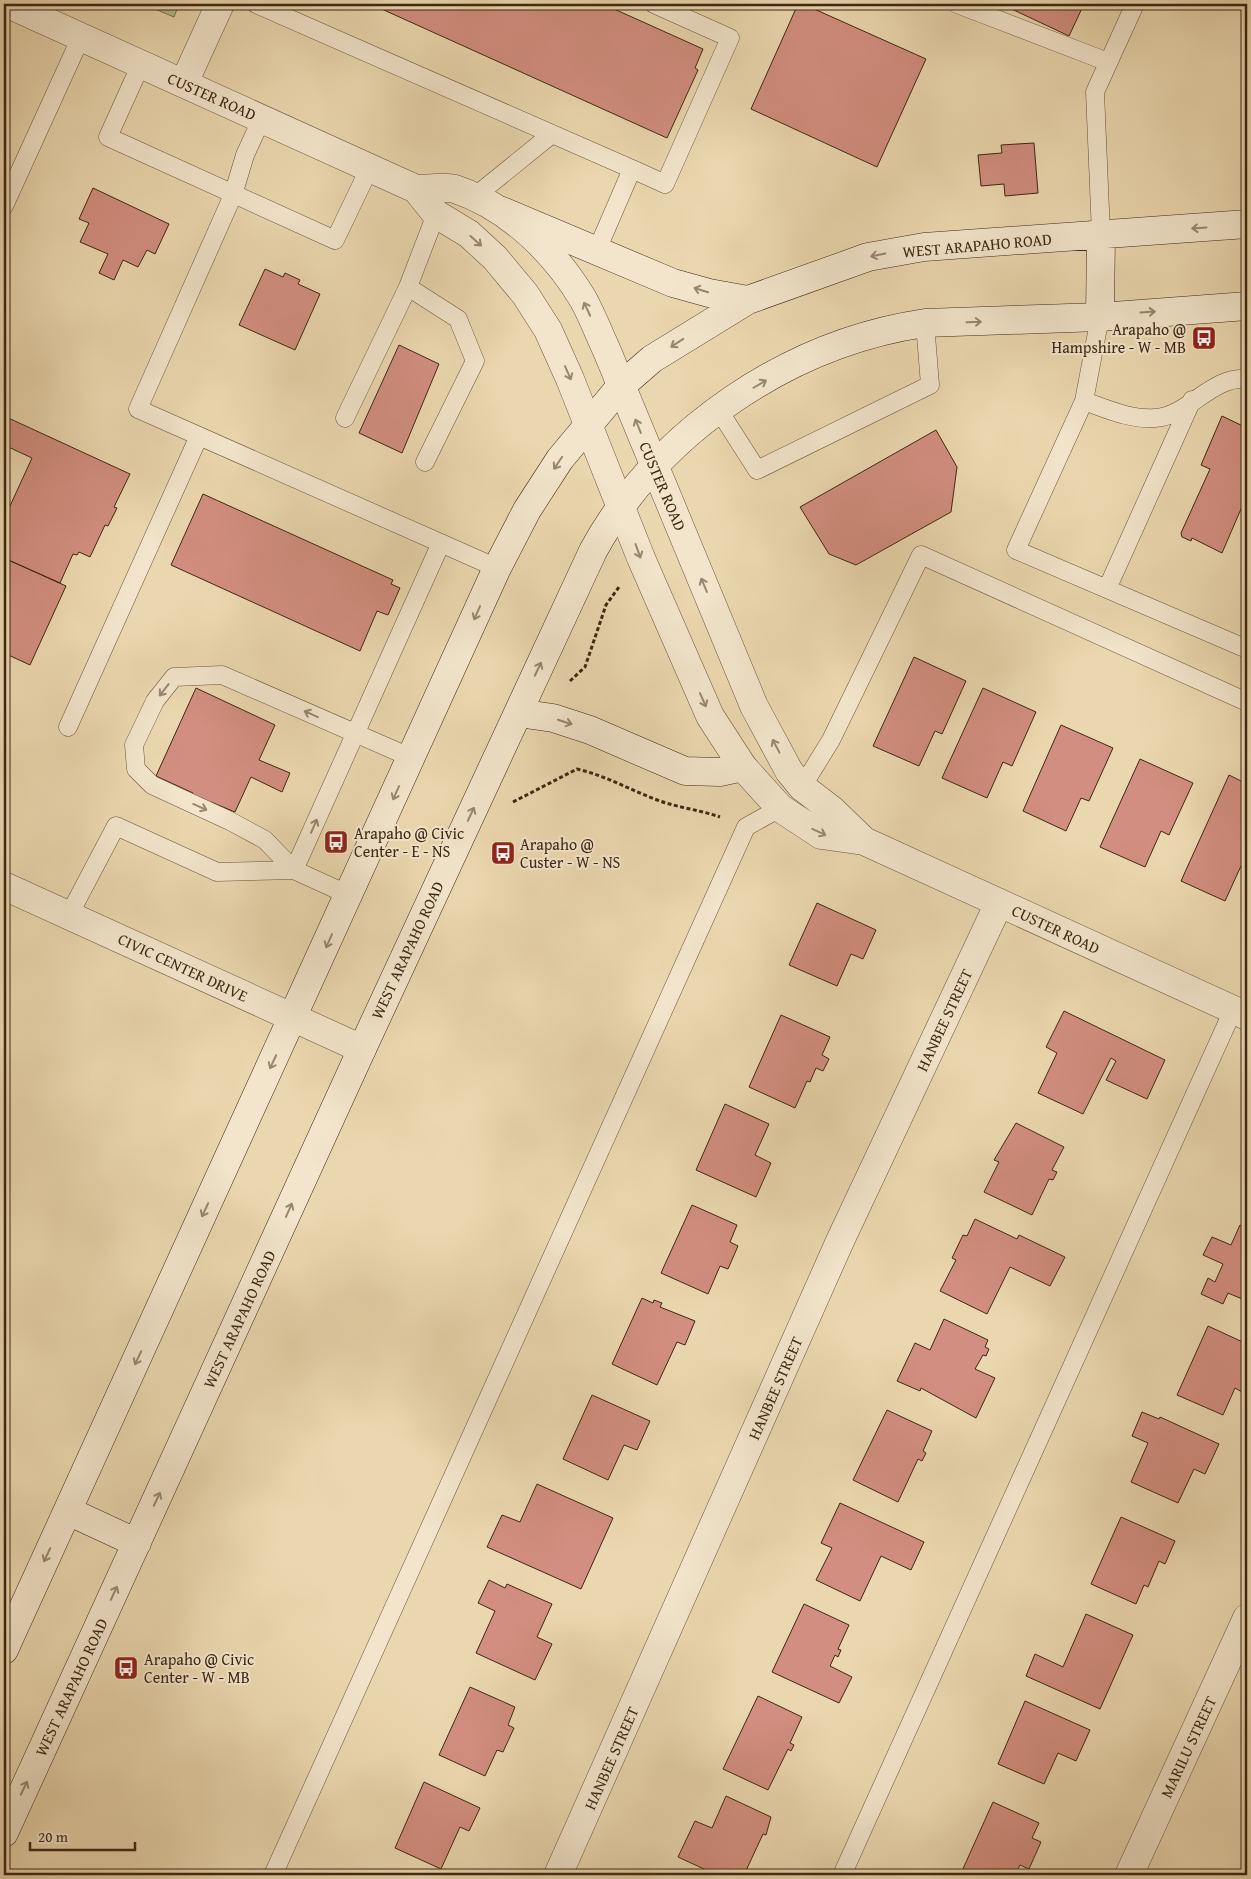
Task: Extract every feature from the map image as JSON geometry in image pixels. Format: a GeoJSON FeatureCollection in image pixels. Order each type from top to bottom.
{"type":"FeatureCollection","features":[{"type":"Feature","properties":{"kind":"main road"},"geometry":{"type":"LineString","coordinates":[[184,83],[220,4]]}},
{"type":"Feature","properties":{"kind":"main road","name":"CUSTER ROAD"},"geometry":{"type":"LineString","coordinates":[[18,6],[81,37],[416,189],[453,189],[502,211],[548,251],[583,299],[754,706],[789,771],[802,787],[832,810],[864,841]]}},
{"type":"Feature","properties":{"kind":"main road","name":"CUSTER ROAD"},"geometry":{"type":"LineString","coordinates":[[416,189],[436,214],[468,234],[495,258],[526,294],[548,330],[622,506],[640,558],[710,716],[743,767],[780,808],[820,835],[864,841],[1240,1013]]}},
{"type":"Feature","properties":{"kind":"main road"},"geometry":{"type":"LineString","coordinates":[[502,211],[673,283],[708,293],[748,300]]}},
{"type":"Feature","properties":{"kind":"main road","name":"WEST ARAPAHO ROAD"},"geometry":{"type":"LineString","coordinates":[[4,1650],[294,1018],[497,568],[527,510],[560,459],[621,386],[652,359],[748,300],[868,257],[924,247],[1247,224]]}},
{"type":"Feature","properties":{"kind":"main road"},"geometry":{"type":"LineString","coordinates":[[1100,317],[1101,234]]}},
{"type":"Feature","properties":{"kind":"main road","name":"WEST ARAPAHO ROAD"},"geometry":{"type":"LineString","coordinates":[[4,1832],[362,1049],[593,552],[622,506],[654,467],[718,409],[812,355],[855,339],[901,327],[925,324],[1100,317],[1247,306]]}},
{"type":"Feature","properties":{"kind":"main road"},"geometry":{"type":"LineString","coordinates":[[518,713],[553,718],[590,730],[685,771],[720,772],[743,767]]}},
{"type":"Feature","properties":{"kind":"main road","name":"CIVIC CENTER DRIVE"},"geometry":{"type":"LineString","coordinates":[[4,886],[362,1049]]}},
{"type":"Feature","properties":{"kind":"main road","name":"HANBEE STREET"},"geometry":{"type":"LineString","coordinates":[[558,1875],[840,1241],[999,903]]}},
{"type":"Feature","properties":{"kind":"main road"},"geometry":{"type":"LineString","coordinates":[[68,1511],[137,1543]]}},
{"type":"Feature","properties":{"kind":"main road","name":"MARILU STREET"},"geometry":{"type":"LineString","coordinates":[[1130,1875],[1247,1618]]}},
{"type":"Feature","properties":{"kind":"lane"},"geometry":{"type":"LineString","coordinates":[[256,4],[666,184],[730,38],[654,4]]}},
{"type":"Feature","properties":{"kind":"lane"},"geometry":{"type":"LineString","coordinates":[[957,4],[1108,62]]}},
{"type":"Feature","properties":{"kind":"lane"},"geometry":{"type":"LineString","coordinates":[[1101,234],[1095,92],[1135,4]]}},
{"type":"Feature","properties":{"kind":"lane"},"geometry":{"type":"LineString","coordinates":[[4,206],[81,37]]}},
{"type":"Feature","properties":{"kind":"lane"},"geometry":{"type":"LineString","coordinates":[[141,64],[108,137],[233,195],[335,240],[370,167]]}},
{"type":"Feature","properties":{"kind":"lane"},"geometry":{"type":"LineString","coordinates":[[262,118],[245,155],[233,195],[138,409],[497,568]]}},
{"type":"Feature","properties":{"kind":"lane"},"geometry":{"type":"LineString","coordinates":[[473,198],[552,134]]}},
{"type":"Feature","properties":{"kind":"lane"},"geometry":{"type":"LineString","coordinates":[[597,250],[632,169]]}},
{"type":"Feature","properties":{"kind":"lane"},"geometry":{"type":"LineString","coordinates":[[345,418],[408,287],[436,214]]}},
{"type":"Feature","properties":{"kind":"lane"},"geometry":{"type":"LineString","coordinates":[[408,287],[458,319],[475,361],[425,462]]}},
{"type":"Feature","properties":{"kind":"lane"},"geometry":{"type":"LineString","coordinates":[[1100,317],[1084,401],[1016,550],[1247,649]]}},
{"type":"Feature","properties":{"kind":"lane"},"geometry":{"type":"LineString","coordinates":[[718,409],[756,470],[930,385],[925,324]]}},
{"type":"Feature","properties":{"kind":"lane"},"geometry":{"type":"LineString","coordinates":[[1084,401],[1135,418],[1158,418],[1176,412],[1216,386],[1247,379]]}},
{"type":"Feature","properties":{"kind":"lane"},"geometry":{"type":"LineString","coordinates":[[1107,589],[1192,400]]}},
{"type":"Feature","properties":{"kind":"lane"},"geometry":{"type":"LineString","coordinates":[[68,727],[199,436]]}},
{"type":"Feature","properties":{"kind":"lane"},"geometry":{"type":"LineString","coordinates":[[294,870],[442,543]]}},
{"type":"Feature","properties":{"kind":"lane"},"geometry":{"type":"LineString","coordinates":[[802,787],[831,740],[921,555],[1247,702]]}},
{"type":"Feature","properties":{"kind":"lane"},"geometry":{"type":"LineString","coordinates":[[350,895],[294,870],[265,840],[230,821],[152,785],[136,769],[134,745],[155,701],[174,677],[222,675],[412,758]]}},
{"type":"Feature","properties":{"kind":"lane"},"geometry":{"type":"LineString","coordinates":[[273,1875],[746,827],[780,808]]}},
{"type":"Feature","properties":{"kind":"lane"},"geometry":{"type":"LineString","coordinates":[[69,915],[116,826],[217,872],[294,870]]}},
{"type":"Feature","properties":{"kind":"lane"},"geometry":{"type":"LineString","coordinates":[[842,1875],[1240,1013]]}},
{"type":"Feature","properties":{"kind":"path"},"geometry":{"type":"LineString","coordinates":[[566,689],[569,683],[585,667],[606,605],[620,585]]}},
{"type":"Feature","properties":{"kind":"path"},"geometry":{"type":"LineString","coordinates":[[516,796],[512,804],[577,769],[600,775],[661,802],[700,810],[746,827]]}},
{"type":"Feature","properties":{"kind":"green space"},"geometry":{"type":"Polygon","coordinates":[[[143,4],[179,4],[174,17],[143,4]]]}},
{"type":"Feature","properties":{"kind":"building"},"geometry":{"type":"Polygon","coordinates":[[[377,4],[603,4],[703,49],[695,68],[698,70],[667,138],[375,6],[377,4]]]}},
{"type":"Feature","properties":{"kind":"building"},"geometry":{"type":"Polygon","coordinates":[[[798,4],[803,4],[926,59],[877,167],[751,109],[798,4]]]}},
{"type":"Feature","properties":{"kind":"building"},"geometry":{"type":"Polygon","coordinates":[[[1001,4],[1084,4],[1069,36],[1001,4]]]}},
{"type":"Feature","properties":{"kind":"building"},"geometry":{"type":"Polygon","coordinates":[[[1034,143],[1038,193],[1005,196],[1004,184],[981,186],[978,155],[1002,153],[1001,145],[1034,143]]]}},
{"type":"Feature","properties":{"kind":"building"},"geometry":{"type":"Polygon","coordinates":[[[93,188],[169,224],[155,254],[147,250],[138,267],[123,260],[114,280],[99,273],[108,254],[80,242],[89,223],[79,219],[93,188]]]}},
{"type":"Feature","properties":{"kind":"building"},"geometry":{"type":"Polygon","coordinates":[[[265,269],[283,277],[285,273],[300,280],[298,284],[320,294],[295,350],[239,325],[265,269]]]}},
{"type":"Feature","properties":{"kind":"building"},"geometry":{"type":"Polygon","coordinates":[[[399,345],[439,364],[402,453],[359,433],[399,345]]]}},
{"type":"Feature","properties":{"kind":"building"},"geometry":{"type":"Polygon","coordinates":[[[4,416],[130,474],[114,507],[117,508],[108,526],[105,525],[90,557],[79,552],[77,555],[73,554],[60,583],[4,558],[4,519],[32,458],[4,445],[4,416]]]}},
{"type":"Feature","properties":{"kind":"building"},"geometry":{"type":"Polygon","coordinates":[[[1222,416],[1247,428],[1247,495],[1222,553],[1192,538],[1191,541],[1182,537],[1181,533],[1210,469],[1201,465],[1222,416]]]}},
{"type":"Feature","properties":{"kind":"building"},"geometry":{"type":"Polygon","coordinates":[[[936,430],[957,467],[951,512],[856,565],[829,554],[800,507],[936,430]]]}},
{"type":"Feature","properties":{"kind":"building"},"geometry":{"type":"Polygon","coordinates":[[[203,494],[393,580],[391,584],[400,588],[388,615],[377,611],[360,651],[171,565],[203,494]]]}},
{"type":"Feature","properties":{"kind":"building"},"geometry":{"type":"Polygon","coordinates":[[[4,558],[66,586],[30,665],[4,653],[4,558]]]}},
{"type":"Feature","properties":{"kind":"building"},"geometry":{"type":"Polygon","coordinates":[[[914,657],[966,681],[942,734],[935,731],[919,766],[873,746],[914,657]]]}},
{"type":"Feature","properties":{"kind":"building"},"geometry":{"type":"Polygon","coordinates":[[[196,688],[275,725],[259,760],[290,773],[282,792],[251,777],[235,812],[192,796],[193,793],[156,776],[196,688]]]}},
{"type":"Feature","properties":{"kind":"building"},"geometry":{"type":"Polygon","coordinates":[[[983,688],[1036,712],[1012,766],[1003,762],[987,798],[942,778],[983,688]]]}},
{"type":"Feature","properties":{"kind":"building"},"geometry":{"type":"Polygon","coordinates":[[[1061,725],[1113,748],[1089,801],[1081,798],[1066,831],[1023,811],[1061,725]]]}},
{"type":"Feature","properties":{"kind":"building"},"geometry":{"type":"Polygon","coordinates":[[[1140,759],[1193,783],[1169,835],[1161,831],[1145,867],[1100,847],[1140,759]]]}},
{"type":"Feature","properties":{"kind":"building"},"geometry":{"type":"Polygon","coordinates":[[[1229,775],[1247,784],[1247,868],[1241,866],[1225,901],[1181,881],[1229,775]]]}},
{"type":"Feature","properties":{"kind":"building"},"geometry":{"type":"Polygon","coordinates":[[[817,903],[876,930],[863,959],[851,954],[837,986],[789,965],[817,903]]]}},
{"type":"Feature","properties":{"kind":"building"},"geometry":{"type":"Polygon","coordinates":[[[1064,1011],[1165,1060],[1147,1099],[1106,1080],[1116,1061],[1111,1058],[1083,1114],[1038,1093],[1057,1053],[1046,1047],[1064,1011]]]}},
{"type":"Feature","properties":{"kind":"building"},"geometry":{"type":"Polygon","coordinates":[[[781,1015],[830,1037],[822,1055],[829,1059],[823,1071],[816,1068],[810,1082],[807,1081],[795,1108],[749,1087],[781,1015]]]}},
{"type":"Feature","properties":{"kind":"building"},"geometry":{"type":"Polygon","coordinates":[[[725,1104],[769,1124],[755,1155],[771,1163],[756,1197],[696,1170],[725,1104]]]}},
{"type":"Feature","properties":{"kind":"building"},"geometry":{"type":"Polygon","coordinates":[[[1016,1123],[1064,1147],[1052,1170],[1057,1172],[1053,1180],[1049,1179],[1032,1215],[984,1192],[999,1162],[994,1160],[1016,1123]]]}},
{"type":"Feature","properties":{"kind":"building"},"geometry":{"type":"Polygon","coordinates":[[[692,1205],[737,1225],[730,1242],[738,1246],[728,1269],[720,1266],[708,1294],[661,1273],[692,1205]]]}},
{"type":"Feature","properties":{"kind":"building"},"geometry":{"type":"Polygon","coordinates":[[[975,1219],[1017,1239],[1019,1235],[1065,1257],[1050,1286],[1010,1267],[987,1314],[940,1291],[956,1260],[952,1258],[963,1235],[967,1236],[975,1219]]]}},
{"type":"Feature","properties":{"kind":"building"},"geometry":{"type":"Polygon","coordinates":[[[1240,1225],[1247,1229],[1247,1301],[1228,1293],[1223,1304],[1201,1294],[1208,1278],[1215,1282],[1223,1264],[1203,1255],[1212,1237],[1231,1245],[1240,1225]]]}},
{"type":"Feature","properties":{"kind":"building"},"geometry":{"type":"Polygon","coordinates":[[[642,1298],[653,1303],[654,1300],[662,1303],[660,1307],[695,1321],[685,1345],[677,1342],[657,1385],[612,1364],[642,1298]]]}},
{"type":"Feature","properties":{"kind":"building"},"geometry":{"type":"Polygon","coordinates":[[[944,1319],[988,1340],[985,1347],[989,1349],[986,1356],[983,1355],[975,1369],[995,1378],[976,1418],[921,1388],[920,1391],[897,1381],[915,1343],[930,1350],[944,1319]]]}},
{"type":"Feature","properties":{"kind":"building"},"geometry":{"type":"Polygon","coordinates":[[[1208,1326],[1247,1344],[1247,1380],[1242,1392],[1235,1388],[1223,1415],[1177,1395],[1208,1326]]]}},
{"type":"Feature","properties":{"kind":"building"},"geometry":{"type":"Polygon","coordinates":[[[592,1395],[650,1421],[637,1450],[624,1445],[608,1480],[563,1459],[592,1395]]]}},
{"type":"Feature","properties":{"kind":"building"},"geometry":{"type":"Polygon","coordinates":[[[887,1410],[932,1431],[923,1451],[926,1453],[922,1461],[918,1459],[898,1502],[853,1480],[887,1410]]]}},
{"type":"Feature","properties":{"kind":"building"},"geometry":{"type":"Polygon","coordinates":[[[1142,1412],[1159,1419],[1160,1417],[1219,1444],[1205,1474],[1194,1469],[1178,1503],[1131,1482],[1148,1443],[1132,1436],[1142,1412]]]}},
{"type":"Feature","properties":{"kind":"building"},"geometry":{"type":"Polygon","coordinates":[[[537,1484],[613,1518],[581,1589],[487,1547],[502,1515],[520,1522],[537,1484]]]}},
{"type":"Feature","properties":{"kind":"building"},"geometry":{"type":"Polygon","coordinates":[[[840,1503],[924,1542],[911,1570],[881,1556],[860,1601],[816,1580],[832,1548],[821,1543],[840,1503]]]}},
{"type":"Feature","properties":{"kind":"building"},"geometry":{"type":"Polygon","coordinates":[[[1121,1517],[1175,1541],[1165,1564],[1159,1561],[1148,1587],[1144,1585],[1136,1604],[1091,1584],[1121,1517]]]}},
{"type":"Feature","properties":{"kind":"building"},"geometry":{"type":"Polygon","coordinates":[[[489,1580],[505,1588],[507,1584],[552,1604],[537,1637],[552,1644],[535,1680],[476,1653],[495,1611],[478,1603],[489,1580]]]}},
{"type":"Feature","properties":{"kind":"building"},"geometry":{"type":"Polygon","coordinates":[[[804,1604],[849,1625],[838,1649],[841,1650],[838,1657],[835,1655],[830,1666],[852,1677],[839,1703],[772,1672],[804,1604]]]}},
{"type":"Feature","properties":{"kind":"building"},"geometry":{"type":"Polygon","coordinates":[[[1086,1614],[1133,1635],[1100,1709],[1026,1676],[1035,1654],[1063,1667],[1086,1614]]]}},
{"type":"Feature","properties":{"kind":"building"},"geometry":{"type":"Polygon","coordinates":[[[470,1687],[515,1707],[508,1725],[514,1728],[503,1752],[497,1750],[485,1776],[439,1755],[470,1687]]]}},
{"type":"Feature","properties":{"kind":"building"},"geometry":{"type":"Polygon","coordinates":[[[758,1696],[802,1717],[790,1743],[794,1745],[791,1751],[788,1749],[768,1790],[723,1769],[758,1696]]]}},
{"type":"Feature","properties":{"kind":"building"},"geometry":{"type":"Polygon","coordinates":[[[1025,1701],[1090,1730],[1076,1761],[1058,1753],[1044,1784],[998,1764],[1025,1701]]]}},
{"type":"Feature","properties":{"kind":"building"},"geometry":{"type":"Polygon","coordinates":[[[424,1782],[480,1808],[469,1831],[460,1827],[441,1869],[395,1848],[424,1782]]]}},
{"type":"Feature","properties":{"kind":"building"},"geometry":{"type":"Polygon","coordinates":[[[726,1796],[771,1817],[766,1835],[763,1834],[744,1875],[717,1875],[678,1857],[695,1821],[712,1828],[726,1796]]]}},
{"type":"Feature","properties":{"kind":"building"},"geometry":{"type":"Polygon","coordinates":[[[993,1802],[1039,1823],[1032,1838],[1041,1842],[1029,1869],[1020,1865],[1015,1875],[971,1875],[962,1871],[993,1802]]]}},
{"type":"Feature","properties":{"kind":"place","name":"Arapaho @ Hampshire - W - MB"},"geometry":{"type":"Point","coordinates":[1204,338]}},
{"type":"Feature","properties":{"kind":"place","name":"Arapaho @ Civic Center - E - NS"},"geometry":{"type":"Point","coordinates":[336,842]}},
{"type":"Feature","properties":{"kind":"place","name":"Arapaho @ Custer - W - NS"},"geometry":{"type":"Point","coordinates":[503,853]}},
{"type":"Feature","properties":{"kind":"place","name":"Arapaho @ Civic Center - W - MB"},"geometry":{"type":"Point","coordinates":[126,1668]}}]}
